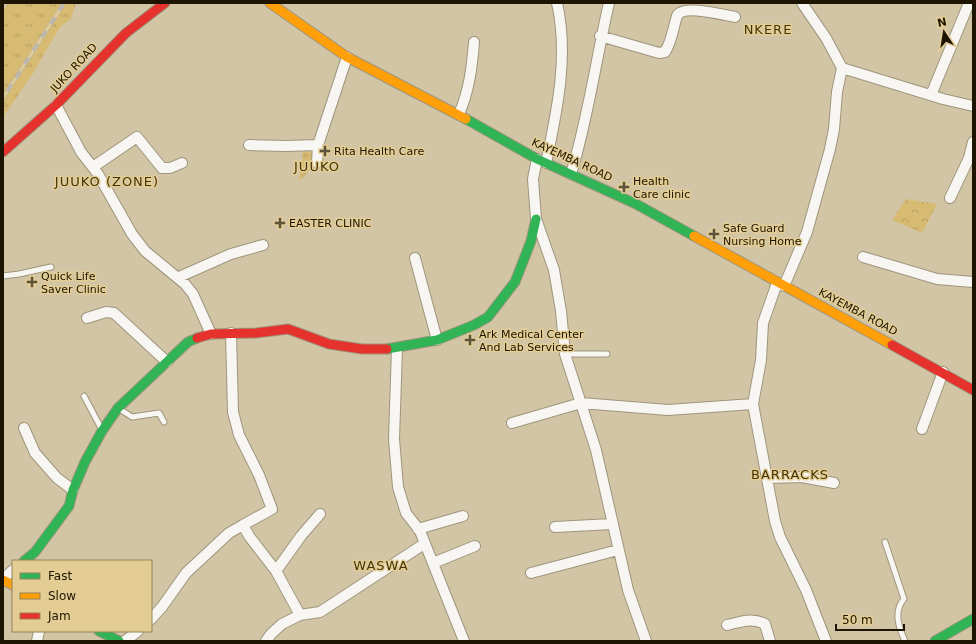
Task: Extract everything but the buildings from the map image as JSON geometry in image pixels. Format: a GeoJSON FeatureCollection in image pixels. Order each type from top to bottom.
{"type":"FeatureCollection","features":[{"type":"Feature","properties":{"kind":"street","name":"JUKO ROAD"},"geometry":{"type":"LineString","coordinates":[[3,152],[56,105],[95,63],[126,33],[165,3]]}},
{"type":"Feature","properties":{"kind":"street","name":"KAYEMBA ROAD"},"geometry":{"type":"LineString","coordinates":[[270,3],[347,57],[459,114],[542,161],[636,204],[943,372],[973,390]]}},
{"type":"Feature","properties":{"kind":"street"},"geometry":{"type":"LineString","coordinates":[[557,3],[562,40],[558,97],[542,161],[533,179],[536,219],[554,270],[561,311],[565,354],[596,450],[628,590],[646,641]]}},
{"type":"Feature","properties":{"kind":"street"},"geometry":{"type":"LineString","coordinates":[[571,174],[582,136],[600,36],[609,3]]}},
{"type":"Feature","properties":{"kind":"street"},"geometry":{"type":"LineString","coordinates":[[802,3],[826,38],[842,68],[836,92],[834,130],[830,149],[807,232],[767,306],[763,323],[760,360],[753,404],[766,478],[780,537],[806,590],[826,641]]}},
{"type":"Feature","properties":{"kind":"street"},"geometry":{"type":"LineString","coordinates":[[932,95],[969,3]]}},
{"type":"Feature","properties":{"kind":"street"},"geometry":{"type":"LineString","coordinates":[[600,36],[659,53],[665,52],[669,46],[678,14],[683,11],[696,10],[735,17]]}},
{"type":"Feature","properties":{"kind":"street"},"geometry":{"type":"LineString","coordinates":[[459,114],[466,98],[471,74],[474,42]]}},
{"type":"Feature","properties":{"kind":"street"},"geometry":{"type":"LineString","coordinates":[[317,163],[318,145],[347,57]]}},
{"type":"Feature","properties":{"kind":"street"},"geometry":{"type":"LineString","coordinates":[[842,68],[973,106]]}},
{"type":"Feature","properties":{"kind":"street"},"geometry":{"type":"LineString","coordinates":[[56,105],[81,152],[93,167],[132,234],[144,251],[157,263],[179,277],[193,294],[212,334]]}},
{"type":"Feature","properties":{"kind":"street"},"geometry":{"type":"LineString","coordinates":[[93,167],[138,137],[162,168],[170,168],[182,163]]}},
{"type":"Feature","properties":{"kind":"street"},"geometry":{"type":"LineString","coordinates":[[950,198],[969,158],[973,142]]}},
{"type":"Feature","properties":{"kind":"street"},"geometry":{"type":"LineString","coordinates":[[249,145],[318,145]]}},
{"type":"Feature","properties":{"kind":"street"},"geometry":{"type":"LineString","coordinates":[[25,560],[35,552],[68,506],[85,462],[102,431],[118,408],[188,342],[201,336],[212,334],[256,333],[292,329],[316,340],[362,349],[397,348],[437,340],[488,318],[516,282],[531,241],[536,219]]}},
{"type":"Feature","properties":{"kind":"street"},"geometry":{"type":"LineString","coordinates":[[179,277],[231,254],[263,245]]}},
{"type":"Feature","properties":{"kind":"street"},"geometry":{"type":"LineString","coordinates":[[863,257],[937,279],[973,282]]}},
{"type":"Feature","properties":{"kind":"street"},"geometry":{"type":"LineString","coordinates":[[415,258],[437,340]]}},
{"type":"Feature","properties":{"kind":"street"},"geometry":{"type":"LineString","coordinates":[[87,318],[106,312],[114,313],[167,362]]}},
{"type":"Feature","properties":{"kind":"street"},"geometry":{"type":"LineString","coordinates":[[152,618],[162,607],[186,573],[229,532],[270,512],[272,509],[259,475],[235,424],[233,412],[231,333]]}},
{"type":"Feature","properties":{"kind":"street"},"geometry":{"type":"LineString","coordinates":[[397,348],[394,439],[396,474],[406,513],[418,529],[464,641]]}},
{"type":"Feature","properties":{"kind":"street"},"geometry":{"type":"LineString","coordinates":[[922,429],[943,372]]}},
{"type":"Feature","properties":{"kind":"street"},"geometry":{"type":"LineString","coordinates":[[512,423],[582,403],[668,410],[753,404]]}},
{"type":"Feature","properties":{"kind":"street"},"geometry":{"type":"LineString","coordinates":[[24,428],[35,453],[57,478],[73,490]]}},
{"type":"Feature","properties":{"kind":"street"},"geometry":{"type":"LineString","coordinates":[[766,478],[802,477],[834,483]]}},
{"type":"Feature","properties":{"kind":"street"},"geometry":{"type":"LineString","coordinates":[[276,571],[301,536],[320,514]]}},
{"type":"Feature","properties":{"kind":"street"},"geometry":{"type":"LineString","coordinates":[[418,529],[463,516]]}},
{"type":"Feature","properties":{"kind":"street"},"geometry":{"type":"LineString","coordinates":[[555,528],[612,524]]}},
{"type":"Feature","properties":{"kind":"street"},"geometry":{"type":"LineString","coordinates":[[243,525],[249,536],[276,571],[300,615]]}},
{"type":"Feature","properties":{"kind":"street"},"geometry":{"type":"LineString","coordinates":[[266,641],[282,624],[300,615],[320,612],[424,544]]}},
{"type":"Feature","properties":{"kind":"street"},"geometry":{"type":"LineString","coordinates":[[433,563],[475,546]]}},
{"type":"Feature","properties":{"kind":"street"},"geometry":{"type":"LineString","coordinates":[[531,573],[618,550]]}},
{"type":"Feature","properties":{"kind":"street"},"geometry":{"type":"LineString","coordinates":[[12,571],[3,579],[12,584]]}},
{"type":"Feature","properties":{"kind":"street"},"geometry":{"type":"LineString","coordinates":[[727,625],[746,620],[759,620],[765,624],[770,641]]}},
{"type":"Feature","properties":{"kind":"street"},"geometry":{"type":"LineString","coordinates":[[935,641],[973,620]]}},
{"type":"Feature","properties":{"kind":"street"},"geometry":{"type":"LineString","coordinates":[[101,632],[116,640]]}},
{"type":"Feature","properties":{"kind":"street"},"geometry":{"type":"LineString","coordinates":[[125,641],[137,632]]}},
{"type":"Feature","properties":{"kind":"lane"},"geometry":{"type":"LineString","coordinates":[[3,276],[52,267]]}},
{"type":"Feature","properties":{"kind":"lane"},"geometry":{"type":"LineString","coordinates":[[565,354],[607,354]]}},
{"type":"Feature","properties":{"kind":"lane"},"geometry":{"type":"LineString","coordinates":[[84,396],[102,431]]}},
{"type":"Feature","properties":{"kind":"lane"},"geometry":{"type":"LineString","coordinates":[[118,408],[132,417],[159,413],[164,422]]}},
{"type":"Feature","properties":{"kind":"lane"},"geometry":{"type":"LineString","coordinates":[[885,542],[904,599],[898,613],[899,628],[904,641]]}},
{"type":"Feature","properties":{"kind":"green space"},"geometry":{"type":"Polygon","coordinates":[[[9,3],[76,3],[71,19],[60,27],[32,75],[3,117],[3,11],[9,3]]]}},
{"type":"Feature","properties":{"kind":"green space"},"geometry":{"type":"Polygon","coordinates":[[[303,151],[312,152],[313,167],[299,181],[303,151]]]}},
{"type":"Feature","properties":{"kind":"green space"},"geometry":{"type":"Polygon","coordinates":[[[906,199],[937,204],[922,233],[892,220],[906,199]]]}},
{"type":"Feature","properties":{"kind":"railway"},"geometry":{"type":"LineString","coordinates":[[3,98],[64,3]]}},
{"type":"Feature","properties":{"kind":"traffic: fast"},"geometry":{"type":"LineString","coordinates":[[466,119],[537,159],[636,204],[694,236]]}},
{"type":"Feature","properties":{"kind":"traffic: fast"},"geometry":{"type":"LineString","coordinates":[[387,349],[437,340],[474,325],[488,317],[515,282],[531,241],[536,219]]}},
{"type":"Feature","properties":{"kind":"traffic: fast"},"geometry":{"type":"LineString","coordinates":[[25,560],[35,552],[69,506],[73,490],[85,462],[102,431],[118,408],[188,342],[197,338]]}},
{"type":"Feature","properties":{"kind":"traffic: fast"},"geometry":{"type":"LineString","coordinates":[[935,641],[973,619]]}},
{"type":"Feature","properties":{"kind":"traffic: fast"},"geometry":{"type":"LineString","coordinates":[[101,632],[119,641]]}},
{"type":"Feature","properties":{"kind":"traffic: slow"},"geometry":{"type":"LineString","coordinates":[[270,3],[347,57],[466,119]]}},
{"type":"Feature","properties":{"kind":"traffic: slow"},"geometry":{"type":"LineString","coordinates":[[694,236],[892,345]]}},
{"type":"Feature","properties":{"kind":"traffic: slow"},"geometry":{"type":"LineString","coordinates":[[3,580],[12,584]]}},
{"type":"Feature","properties":{"kind":"traffic: jam"},"geometry":{"type":"LineString","coordinates":[[3,152],[56,105],[126,33],[165,3]]}},
{"type":"Feature","properties":{"kind":"traffic: jam"},"geometry":{"type":"LineString","coordinates":[[197,338],[211,334],[256,333],[288,329],[329,344],[362,349],[387,349]]}},
{"type":"Feature","properties":{"kind":"traffic: jam"},"geometry":{"type":"LineString","coordinates":[[892,345],[973,390]]}},
{"type":"Feature","properties":{"kind":"place","name":"Rita Health Care"},"geometry":{"type":"Point","coordinates":[325,151]}},
{"type":"Feature","properties":{"kind":"place","name":"Health Care clinic"},"geometry":{"type":"Point","coordinates":[624,187]}},
{"type":"Feature","properties":{"kind":"place","name":"EASTER CLINIC"},"geometry":{"type":"Point","coordinates":[280,223]}},
{"type":"Feature","properties":{"kind":"place","name":"Safe Guard Nursing Home"},"geometry":{"type":"Point","coordinates":[714,234]}},
{"type":"Feature","properties":{"kind":"place","name":"Quick Life Saver Clinic"},"geometry":{"type":"Point","coordinates":[32,282]}},
{"type":"Feature","properties":{"kind":"place","name":"Ark Medical Center And Lab Services"},"geometry":{"type":"Point","coordinates":[470,340]}},
{"type":"Feature","properties":{"kind":"district","name":"NKERE"},"geometry":{"type":"Point","coordinates":[768,29]}},
{"type":"Feature","properties":{"kind":"district","name":"JUUKO"},"geometry":{"type":"Point","coordinates":[317,166]}},
{"type":"Feature","properties":{"kind":"district","name":"JUUKO (ZONE)"},"geometry":{"type":"Point","coordinates":[107,181]}},
{"type":"Feature","properties":{"kind":"district","name":"BARRACKS"},"geometry":{"type":"Point","coordinates":[790,474]}},
{"type":"Feature","properties":{"kind":"district","name":"WASWA"},"geometry":{"type":"Point","coordinates":[381,565]}}]}
